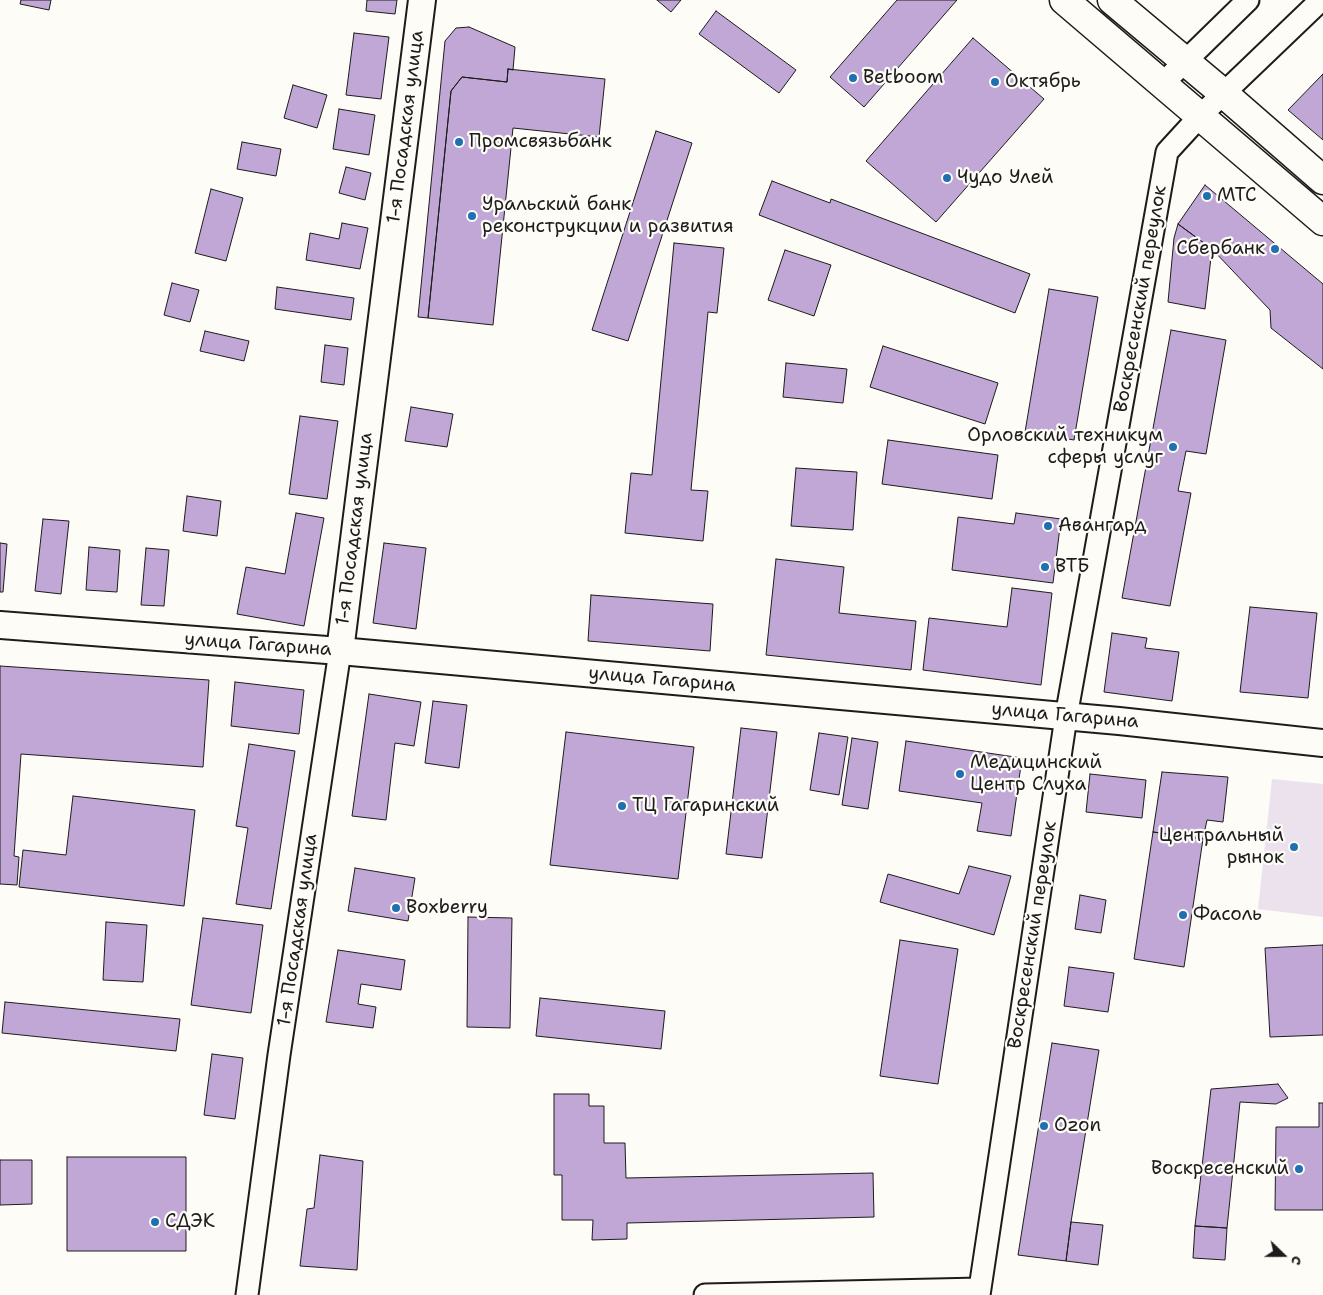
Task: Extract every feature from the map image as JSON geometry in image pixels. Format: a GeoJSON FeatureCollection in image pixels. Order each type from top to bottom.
{"type":"FeatureCollection","features":[{"type":"Feature","properties":{"kind":"main road"},"geometry":{"type":"LineString","coordinates":[[1064,0],[1323,222]]}},
{"type":"Feature","properties":{"kind":"main road"},"geometry":{"type":"LineString","coordinates":[[1112,0],[1323,180]]}},
{"type":"Feature","properties":{"kind":"street","name":"1-я Посадская улица"},"geometry":{"type":"LineString","coordinates":[[247,1295],[279,1055],[340,651],[422,0]]}},
{"type":"Feature","properties":{"kind":"street"},"geometry":{"type":"LineString","coordinates":[[1162,84],[1248,0]]}},
{"type":"Feature","properties":{"kind":"street"},"geometry":{"type":"LineString","coordinates":[[1223,94],[1321,0]]}},
{"type":"Feature","properties":{"kind":"street","name":"Воскресенский переулок"},"geometry":{"type":"LineString","coordinates":[[980,1292],[1066,716],[1167,152],[1223,94]]}},
{"type":"Feature","properties":{"kind":"street","name":"улица Гагарина"},"geometry":{"type":"LineString","coordinates":[[0,625],[340,651],[1066,716],[1323,743]]}},
{"type":"Feature","properties":{"kind":"street"},"geometry":{"type":"LineString","coordinates":[[704,1295],[980,1292]]}},
{"type":"Feature","properties":{"kind":"shaded area","name":"Центральный рынок"},"geometry":{"type":"Polygon","coordinates":[[[1272,779],[1323,784],[1323,917],[1258,909],[1272,779]]]}},
{"type":"Feature","properties":{"kind":"building"},"geometry":{"type":"Polygon","coordinates":[[[21,0],[51,0],[49,10],[20,4],[21,0]]]}},
{"type":"Feature","properties":{"kind":"building"},"geometry":{"type":"Polygon","coordinates":[[[367,0],[397,0],[395,14],[366,11],[367,0]]]}},
{"type":"Feature","properties":{"kind":"building"},"geometry":{"type":"Polygon","coordinates":[[[657,0],[681,0],[671,12],[657,0]]]}},
{"type":"Feature","properties":{"kind":"building"},"geometry":{"type":"Polygon","coordinates":[[[897,0],[957,0],[864,107],[830,77],[897,0]]]}},
{"type":"Feature","properties":{"kind":"building"},"geometry":{"type":"Polygon","coordinates":[[[716,11],[796,70],[779,93],[699,34],[716,11]]]}},
{"type":"Feature","properties":{"kind":"building"},"geometry":{"type":"Polygon","coordinates":[[[469,27],[515,47],[513,70],[508,69],[507,82],[462,77],[451,91],[428,318],[418,317],[445,41],[456,28],[469,27]]]}},
{"type":"Feature","properties":{"kind":"building"},"geometry":{"type":"Polygon","coordinates":[[[354,33],[389,37],[381,99],[346,95],[354,33]]]}},
{"type":"Feature","properties":{"kind":"building"},"geometry":{"type":"Polygon","coordinates":[[[973,38],[1044,99],[936,222],[866,161],[973,38]]]}},
{"type":"Feature","properties":{"kind":"building"},"geometry":{"type":"Polygon","coordinates":[[[508,69],[605,79],[599,137],[513,128],[493,325],[428,318],[451,91],[462,77],[507,82],[508,69]]]}},
{"type":"Feature","properties":{"kind":"building"},"geometry":{"type":"Polygon","coordinates":[[[1323,74],[1323,140],[1288,110],[1323,74]]]}},
{"type":"Feature","properties":{"kind":"building"},"geometry":{"type":"Polygon","coordinates":[[[293,85],[327,95],[317,128],[284,118],[293,85]]]}},
{"type":"Feature","properties":{"kind":"building"},"geometry":{"type":"Polygon","coordinates":[[[339,109],[375,115],[369,155],[333,149],[339,109]]]}},
{"type":"Feature","properties":{"kind":"building"},"geometry":{"type":"Polygon","coordinates":[[[656,131],[692,143],[628,341],[592,330],[656,131]]]}},
{"type":"Feature","properties":{"kind":"building"},"geometry":{"type":"Polygon","coordinates":[[[242,142],[281,149],[276,176],[237,169],[242,142]]]}},
{"type":"Feature","properties":{"kind":"building"},"geometry":{"type":"Polygon","coordinates":[[[346,167],[371,173],[365,200],[339,193],[346,167]]]}},
{"type":"Feature","properties":{"kind":"building"},"geometry":{"type":"Polygon","coordinates":[[[772,181],[830,203],[831,199],[1030,274],[1015,313],[759,215],[772,181]]]}},
{"type":"Feature","properties":{"kind":"building"},"geometry":{"type":"Polygon","coordinates":[[[1205,185],[1323,284],[1323,369],[1271,328],[1270,310],[1212,249],[1178,224],[1205,185]]]}},
{"type":"Feature","properties":{"kind":"building"},"geometry":{"type":"Polygon","coordinates":[[[211,189],[243,198],[226,261],[195,253],[211,189]]]}},
{"type":"Feature","properties":{"kind":"building"},"geometry":{"type":"Polygon","coordinates":[[[342,223],[368,228],[360,269],[306,260],[310,233],[339,239],[342,223]]]}},
{"type":"Feature","properties":{"kind":"building"},"geometry":{"type":"Polygon","coordinates":[[[1178,224],[1212,249],[1205,309],[1168,302],[1174,238],[1178,224]]]}},
{"type":"Feature","properties":{"kind":"building"},"geometry":{"type":"Polygon","coordinates":[[[674,243],[724,248],[717,313],[708,312],[691,490],[708,491],[703,541],[625,533],[631,473],[652,475],[674,243]]]}},
{"type":"Feature","properties":{"kind":"building"},"geometry":{"type":"Polygon","coordinates":[[[785,250],[831,265],[814,316],[768,300],[785,250]]]}},
{"type":"Feature","properties":{"kind":"building"},"geometry":{"type":"Polygon","coordinates":[[[172,283],[199,290],[190,322],[164,315],[172,283]]]}},
{"type":"Feature","properties":{"kind":"building"},"geometry":{"type":"Polygon","coordinates":[[[277,287],[354,298],[351,320],[275,309],[277,287]]]}},
{"type":"Feature","properties":{"kind":"building"},"geometry":{"type":"Polygon","coordinates":[[[1049,289],[1098,297],[1074,440],[1025,432],[1049,289]]]}},
{"type":"Feature","properties":{"kind":"building"},"geometry":{"type":"Polygon","coordinates":[[[1171,330],[1226,340],[1206,454],[1186,451],[1178,491],[1191,493],[1170,606],[1122,598],[1171,330]]]}},
{"type":"Feature","properties":{"kind":"building"},"geometry":{"type":"Polygon","coordinates":[[[205,331],[249,341],[244,361],[200,351],[205,331]]]}},
{"type":"Feature","properties":{"kind":"building"},"geometry":{"type":"Polygon","coordinates":[[[325,345],[348,348],[344,385],[321,382],[325,345]]]}},
{"type":"Feature","properties":{"kind":"building"},"geometry":{"type":"Polygon","coordinates":[[[883,346],[998,383],[985,424],[870,387],[883,346]]]}},
{"type":"Feature","properties":{"kind":"building"},"geometry":{"type":"Polygon","coordinates":[[[786,363],[847,369],[843,403],[783,397],[786,363]]]}},
{"type":"Feature","properties":{"kind":"building"},"geometry":{"type":"Polygon","coordinates":[[[411,407],[453,414],[447,447],[405,441],[411,407]]]}},
{"type":"Feature","properties":{"kind":"building"},"geometry":{"type":"Polygon","coordinates":[[[300,416],[338,421],[327,499],[289,494],[300,416]]]}},
{"type":"Feature","properties":{"kind":"building"},"geometry":{"type":"Polygon","coordinates":[[[888,440],[998,455],[992,499],[882,484],[888,440]]]}},
{"type":"Feature","properties":{"kind":"building"},"geometry":{"type":"Polygon","coordinates":[[[796,468],[857,472],[853,530],[791,526],[796,468]]]}},
{"type":"Feature","properties":{"kind":"building"},"geometry":{"type":"Polygon","coordinates":[[[187,496],[221,501],[217,536],[183,531],[187,496]]]}},
{"type":"Feature","properties":{"kind":"building"},"geometry":{"type":"Polygon","coordinates":[[[296,513],[324,518],[304,626],[237,614],[246,567],[285,574],[296,513]]]}},
{"type":"Feature","properties":{"kind":"building"},"geometry":{"type":"Polygon","coordinates":[[[1016,513],[1061,519],[1053,583],[952,570],[958,517],[1014,524],[1016,513]]]}},
{"type":"Feature","properties":{"kind":"building"},"geometry":{"type":"Polygon","coordinates":[[[43,519],[69,521],[61,594],[35,591],[43,519]]]}},
{"type":"Feature","properties":{"kind":"building"},"geometry":{"type":"Polygon","coordinates":[[[0,543],[7,544],[3,592],[0,592],[0,543]]]}},
{"type":"Feature","properties":{"kind":"building"},"geometry":{"type":"Polygon","coordinates":[[[384,543],[426,548],[416,629],[373,623],[384,543]]]}},
{"type":"Feature","properties":{"kind":"building"},"geometry":{"type":"Polygon","coordinates":[[[89,547],[120,550],[117,592],[86,590],[89,547]]]}},
{"type":"Feature","properties":{"kind":"building"},"geometry":{"type":"Polygon","coordinates":[[[146,548],[169,550],[164,606],[141,605],[146,548]]]}},
{"type":"Feature","properties":{"kind":"building"},"geometry":{"type":"Polygon","coordinates":[[[776,559],[844,567],[839,613],[916,621],[911,670],[766,655],[776,559]]]}},
{"type":"Feature","properties":{"kind":"building"},"geometry":{"type":"Polygon","coordinates":[[[1012,588],[1052,593],[1041,685],[923,670],[929,618],[1007,627],[1012,588]]]}},
{"type":"Feature","properties":{"kind":"building"},"geometry":{"type":"Polygon","coordinates":[[[591,595],[713,604],[710,651],[588,641],[591,595]]]}},
{"type":"Feature","properties":{"kind":"building"},"geometry":{"type":"Polygon","coordinates":[[[1250,607],[1317,613],[1308,698],[1240,692],[1250,607]]]}},
{"type":"Feature","properties":{"kind":"building"},"geometry":{"type":"Polygon","coordinates":[[[1112,633],[1147,638],[1145,648],[1179,652],[1172,701],[1104,692],[1112,633]]]}},
{"type":"Feature","properties":{"kind":"building"},"geometry":{"type":"Polygon","coordinates":[[[0,666],[209,680],[203,767],[21,754],[14,856],[19,857],[17,885],[0,884],[0,666]]]}},
{"type":"Feature","properties":{"kind":"building"},"geometry":{"type":"Polygon","coordinates":[[[235,682],[304,690],[299,734],[231,726],[235,682]]]}},
{"type":"Feature","properties":{"kind":"building"},"geometry":{"type":"Polygon","coordinates":[[[369,694],[421,702],[414,746],[395,743],[386,820],[352,816],[369,694]]]}},
{"type":"Feature","properties":{"kind":"building"},"geometry":{"type":"Polygon","coordinates":[[[433,701],[467,705],[459,768],[425,763],[433,701]]]}},
{"type":"Feature","properties":{"kind":"building"},"geometry":{"type":"Polygon","coordinates":[[[741,728],[777,732],[762,858],[726,854],[741,728]]]}},
{"type":"Feature","properties":{"kind":"building","name":"ТЦ Гагаринский"},"geometry":{"type":"Polygon","coordinates":[[[566,732],[694,747],[678,879],[550,865],[566,732]]]}},
{"type":"Feature","properties":{"kind":"building"},"geometry":{"type":"Polygon","coordinates":[[[819,733],[848,737],[839,795],[810,790],[819,733]]]}},
{"type":"Feature","properties":{"kind":"building"},"geometry":{"type":"Polygon","coordinates":[[[852,738],[878,742],[868,809],[842,805],[852,738]]]}},
{"type":"Feature","properties":{"kind":"building","name":"Медицинский Центр Слуха"},"geometry":{"type":"Polygon","coordinates":[[[906,741],[1022,758],[1011,836],[977,831],[982,803],[899,791],[906,741]]]}},
{"type":"Feature","properties":{"kind":"building"},"geometry":{"type":"Polygon","coordinates":[[[249,744],[295,751],[271,909],[236,904],[248,828],[236,826],[249,744]]]}},
{"type":"Feature","properties":{"kind":"building"},"geometry":{"type":"Polygon","coordinates":[[[1162,772],[1228,777],[1223,822],[1207,820],[1203,839],[1153,832],[1162,772]]]}},
{"type":"Feature","properties":{"kind":"building"},"geometry":{"type":"Polygon","coordinates":[[[1090,774],[1146,780],[1142,818],[1086,812],[1090,774]]]}},
{"type":"Feature","properties":{"kind":"building"},"geometry":{"type":"Polygon","coordinates":[[[73,796],[195,810],[184,906],[19,887],[23,850],[66,855],[73,796]]]}},
{"type":"Feature","properties":{"kind":"building"},"geometry":{"type":"Polygon","coordinates":[[[1153,832],[1203,839],[1184,967],[1134,959],[1153,832]]]}},
{"type":"Feature","properties":{"kind":"building"},"geometry":{"type":"Polygon","coordinates":[[[969,866],[1011,876],[994,935],[880,902],[888,874],[959,894],[969,866]]]}},
{"type":"Feature","properties":{"kind":"building"},"geometry":{"type":"Polygon","coordinates":[[[355,868],[415,878],[408,921],[348,911],[355,868]]]}},
{"type":"Feature","properties":{"kind":"building"},"geometry":{"type":"Polygon","coordinates":[[[1080,895],[1106,900],[1101,933],[1075,929],[1080,895]]]}},
{"type":"Feature","properties":{"kind":"building"},"geometry":{"type":"Polygon","coordinates":[[[468,917],[512,918],[510,1028],[467,1027],[468,917]]]}},
{"type":"Feature","properties":{"kind":"building"},"geometry":{"type":"Polygon","coordinates":[[[203,918],[263,925],[251,1013],[191,1005],[203,918]]]}},
{"type":"Feature","properties":{"kind":"building"},"geometry":{"type":"Polygon","coordinates":[[[106,922],[147,925],[143,982],[103,980],[106,922]]]}},
{"type":"Feature","properties":{"kind":"building"},"geometry":{"type":"Polygon","coordinates":[[[900,940],[958,949],[938,1084],[880,1076],[900,940]]]}},
{"type":"Feature","properties":{"kind":"building"},"geometry":{"type":"Polygon","coordinates":[[[1323,945],[1323,1035],[1270,1037],[1265,948],[1323,945]]]}},
{"type":"Feature","properties":{"kind":"building"},"geometry":{"type":"Polygon","coordinates":[[[338,950],[405,960],[401,990],[361,984],[358,1004],[376,1007],[373,1028],[326,1022],[338,950]]]}},
{"type":"Feature","properties":{"kind":"building"},"geometry":{"type":"Polygon","coordinates":[[[1069,967],[1114,973],[1108,1012],[1064,1006],[1069,967]]]}},
{"type":"Feature","properties":{"kind":"building"},"geometry":{"type":"Polygon","coordinates":[[[540,998],[665,1011],[661,1049],[536,1036],[540,998]]]}},
{"type":"Feature","properties":{"kind":"building"},"geometry":{"type":"Polygon","coordinates":[[[5,1002],[180,1019],[176,1051],[2,1033],[5,1002]]]}},
{"type":"Feature","properties":{"kind":"building"},"geometry":{"type":"Polygon","coordinates":[[[1052,1043],[1099,1050],[1066,1261],[1018,1255],[1052,1043]]]}},
{"type":"Feature","properties":{"kind":"building"},"geometry":{"type":"Polygon","coordinates":[[[212,1054],[243,1058],[235,1119],[204,1115],[212,1054]]]}},
{"type":"Feature","properties":{"kind":"building"},"geometry":{"type":"Polygon","coordinates":[[[1278,1084],[1288,1098],[1276,1104],[1240,1102],[1227,1228],[1195,1226],[1211,1089],[1278,1084]]]}},
{"type":"Feature","properties":{"kind":"building"},"geometry":{"type":"Polygon","coordinates":[[[554,1094],[589,1094],[589,1106],[604,1106],[604,1143],[625,1143],[626,1178],[873,1173],[874,1217],[627,1223],[627,1239],[592,1240],[593,1220],[562,1220],[562,1175],[554,1175],[554,1094]]]}},
{"type":"Feature","properties":{"kind":"building","name":"Воскресенский"},"geometry":{"type":"Polygon","coordinates":[[[1319,1103],[1323,1103],[1323,1210],[1275,1210],[1276,1127],[1319,1127],[1319,1103]]]}},
{"type":"Feature","properties":{"kind":"building"},"geometry":{"type":"Polygon","coordinates":[[[320,1155],[363,1161],[357,1270],[300,1266],[307,1209],[314,1208],[320,1155]]]}},
{"type":"Feature","properties":{"kind":"building"},"geometry":{"type":"Polygon","coordinates":[[[67,1157],[186,1157],[186,1251],[67,1251],[67,1157]]]}},
{"type":"Feature","properties":{"kind":"building"},"geometry":{"type":"Polygon","coordinates":[[[0,1160],[32,1160],[32,1204],[0,1205],[0,1160]]]}},
{"type":"Feature","properties":{"kind":"building"},"geometry":{"type":"Polygon","coordinates":[[[1071,1222],[1103,1225],[1098,1265],[1066,1261],[1071,1222]]]}},
{"type":"Feature","properties":{"kind":"building"},"geometry":{"type":"Polygon","coordinates":[[[1195,1226],[1227,1228],[1225,1260],[1193,1258],[1195,1226]]]}},
{"type":"Feature","properties":{"kind":"place","name":"Betboom"},"geometry":{"type":"Point","coordinates":[853,78]}},
{"type":"Feature","properties":{"kind":"place","name":"Октябрь"},"geometry":{"type":"Point","coordinates":[995,82]}},
{"type":"Feature","properties":{"kind":"place","name":"Промсвязьбанк"},"geometry":{"type":"Point","coordinates":[459,142]}},
{"type":"Feature","properties":{"kind":"place","name":"Чудо Улей"},"geometry":{"type":"Point","coordinates":[947,178]}},
{"type":"Feature","properties":{"kind":"place","name":"МТС"},"geometry":{"type":"Point","coordinates":[1207,196]}},
{"type":"Feature","properties":{"kind":"place","name":"Уральский банк реконструкции и развития"},"geometry":{"type":"Point","coordinates":[472,216]}},
{"type":"Feature","properties":{"kind":"place","name":"Сбербанк"},"geometry":{"type":"Point","coordinates":[1275,249]}},
{"type":"Feature","properties":{"kind":"place","name":"Орловский техникум сферы услуг"},"geometry":{"type":"Point","coordinates":[1173,447]}},
{"type":"Feature","properties":{"kind":"place","name":"Авангард"},"geometry":{"type":"Point","coordinates":[1048,526]}},
{"type":"Feature","properties":{"kind":"place","name":"ВТБ"},"geometry":{"type":"Point","coordinates":[1045,567]}},
{"type":"Feature","properties":{"kind":"place","name":"Медицинский Центр Слуха"},"geometry":{"type":"Point","coordinates":[960,774]}},
{"type":"Feature","properties":{"kind":"place","name":"ТЦ Гагаринский"},"geometry":{"type":"Point","coordinates":[622,806]}},
{"type":"Feature","properties":{"kind":"place","name":"Центральный рынок"},"geometry":{"type":"Point","coordinates":[1294,847]}},
{"type":"Feature","properties":{"kind":"place","name":"Boxberry"},"geometry":{"type":"Point","coordinates":[396,908]}},
{"type":"Feature","properties":{"kind":"place","name":"Фасоль"},"geometry":{"type":"Point","coordinates":[1183,915]}},
{"type":"Feature","properties":{"kind":"place","name":"Ozon"},"geometry":{"type":"Point","coordinates":[1044,1126]}},
{"type":"Feature","properties":{"kind":"place","name":"Воскресенский"},"geometry":{"type":"Point","coordinates":[1299,1169]}},
{"type":"Feature","properties":{"kind":"place","name":"СДЭК"},"geometry":{"type":"Point","coordinates":[155,1222]}}]}
